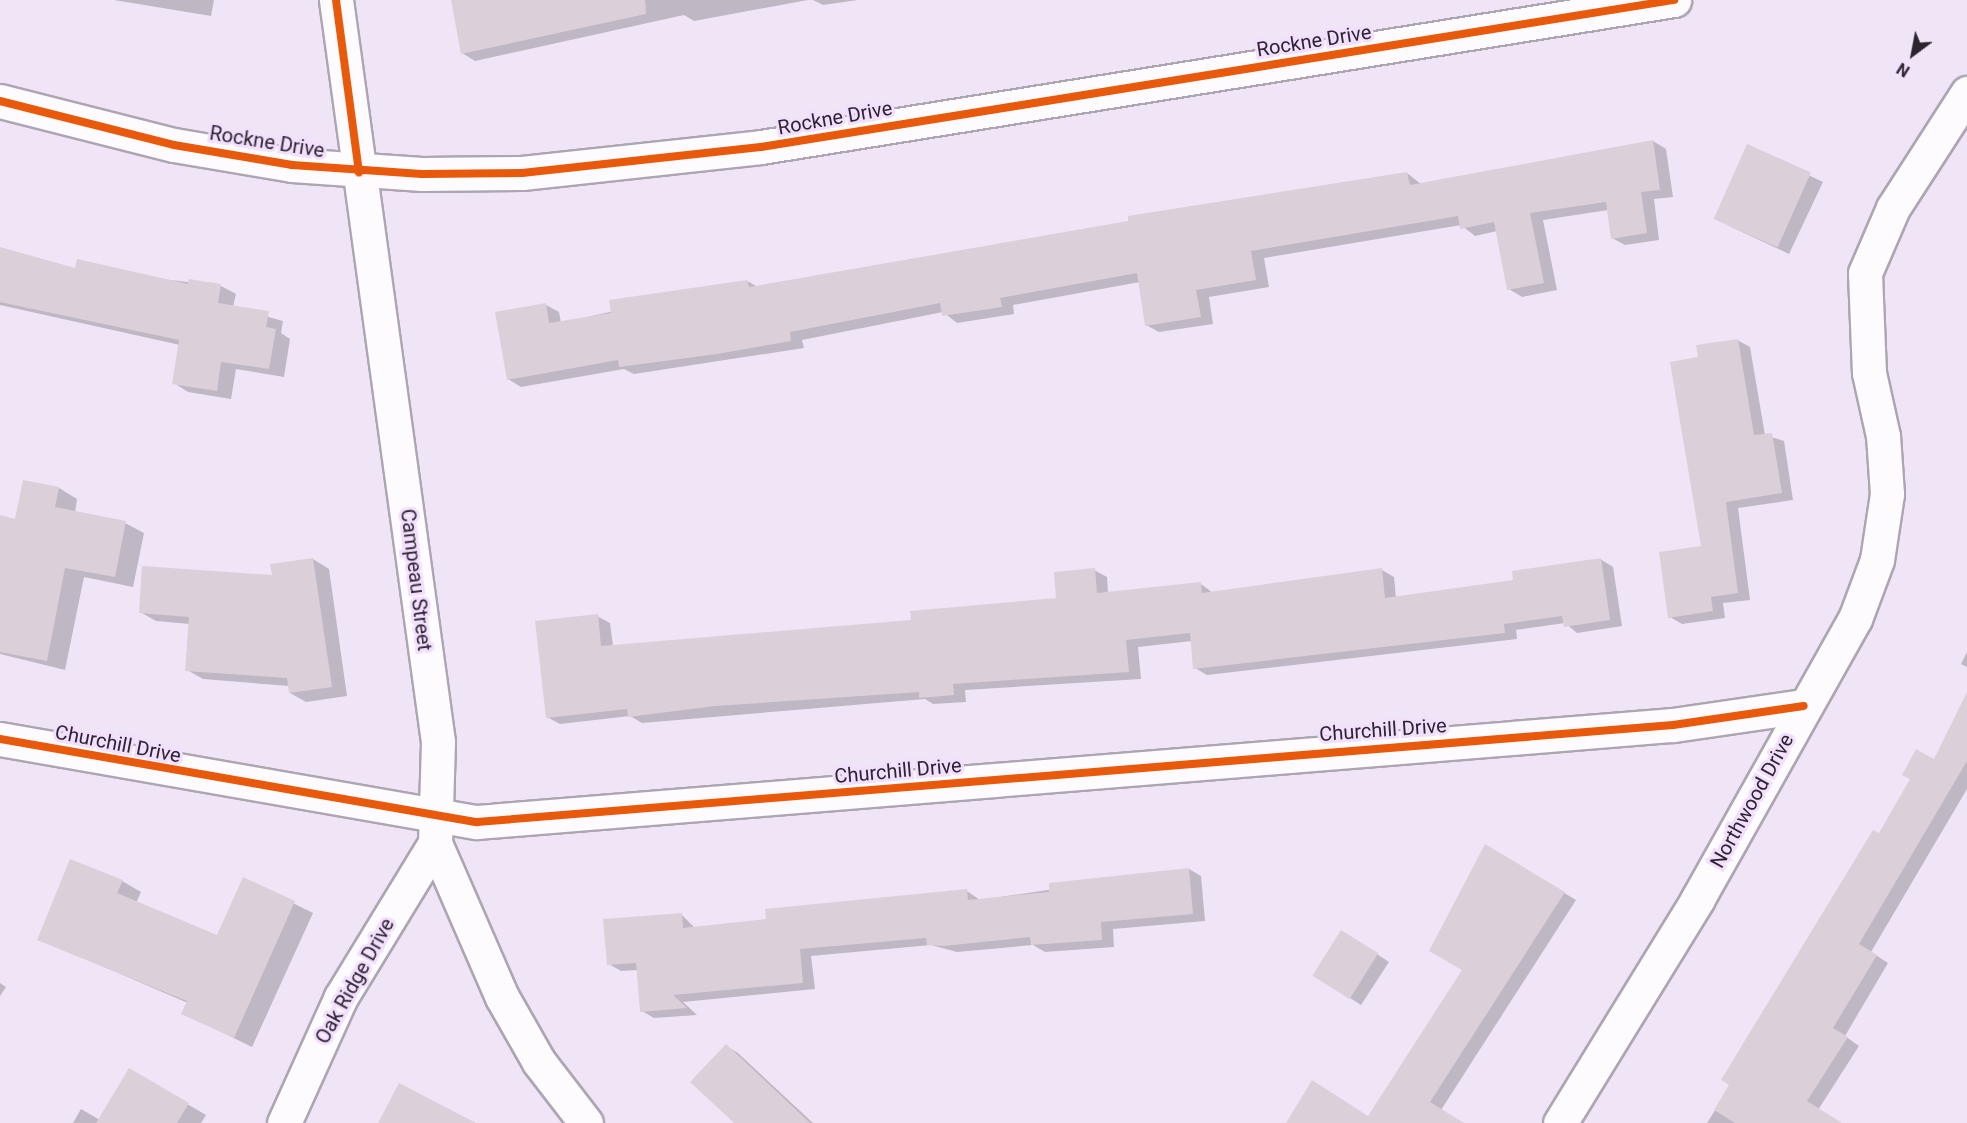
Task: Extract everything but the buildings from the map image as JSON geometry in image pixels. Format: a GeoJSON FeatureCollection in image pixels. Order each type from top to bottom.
{"type":"FeatureCollection","features":[{"type":"Feature","properties":{"kind":"street","name":"Campeau Street"},"geometry":{"type":"LineString","coordinates":[[336,0],[438,742],[437,830],[502,997],[538,1062],[586,1123]]}},
{"type":"Feature","properties":{"kind":"street","name":"Rockne Drive"},"geometry":{"type":"LineString","coordinates":[[0,101],[174,145],[359,172],[522,173],[761,147],[1674,0]]}},
{"type":"Feature","properties":{"kind":"street","name":"Northwood Drive"},"geometry":{"type":"LineString","coordinates":[[1560,1123],[1697,900],[1804,706],[1855,619],[1877,560],[1887,494],[1882,436],[1869,374],[1865,273],[1893,208],[1967,93]]}},
{"type":"Feature","properties":{"kind":"street","name":"Churchill Drive"},"geometry":{"type":"LineString","coordinates":[[0,739],[437,830],[477,822],[740,803],[1673,725],[1804,706]]}},
{"type":"Feature","properties":{"kind":"street","name":"Oak Ridge Drive"},"geometry":{"type":"LineString","coordinates":[[284,1123],[341,997],[437,830]]}},
{"type":"Feature","properties":{"kind":"cycle path"},"geometry":{"type":"LineString","coordinates":[[336,0],[359,172]]}},
{"type":"Feature","properties":{"kind":"cycle path"},"geometry":{"type":"LineString","coordinates":[[0,101],[174,145],[292,165],[422,174],[522,173],[761,147],[1674,0]]}},
{"type":"Feature","properties":{"kind":"cycle path"},"geometry":{"type":"LineString","coordinates":[[0,739],[477,822],[1673,725],[1804,706]]}}]}
